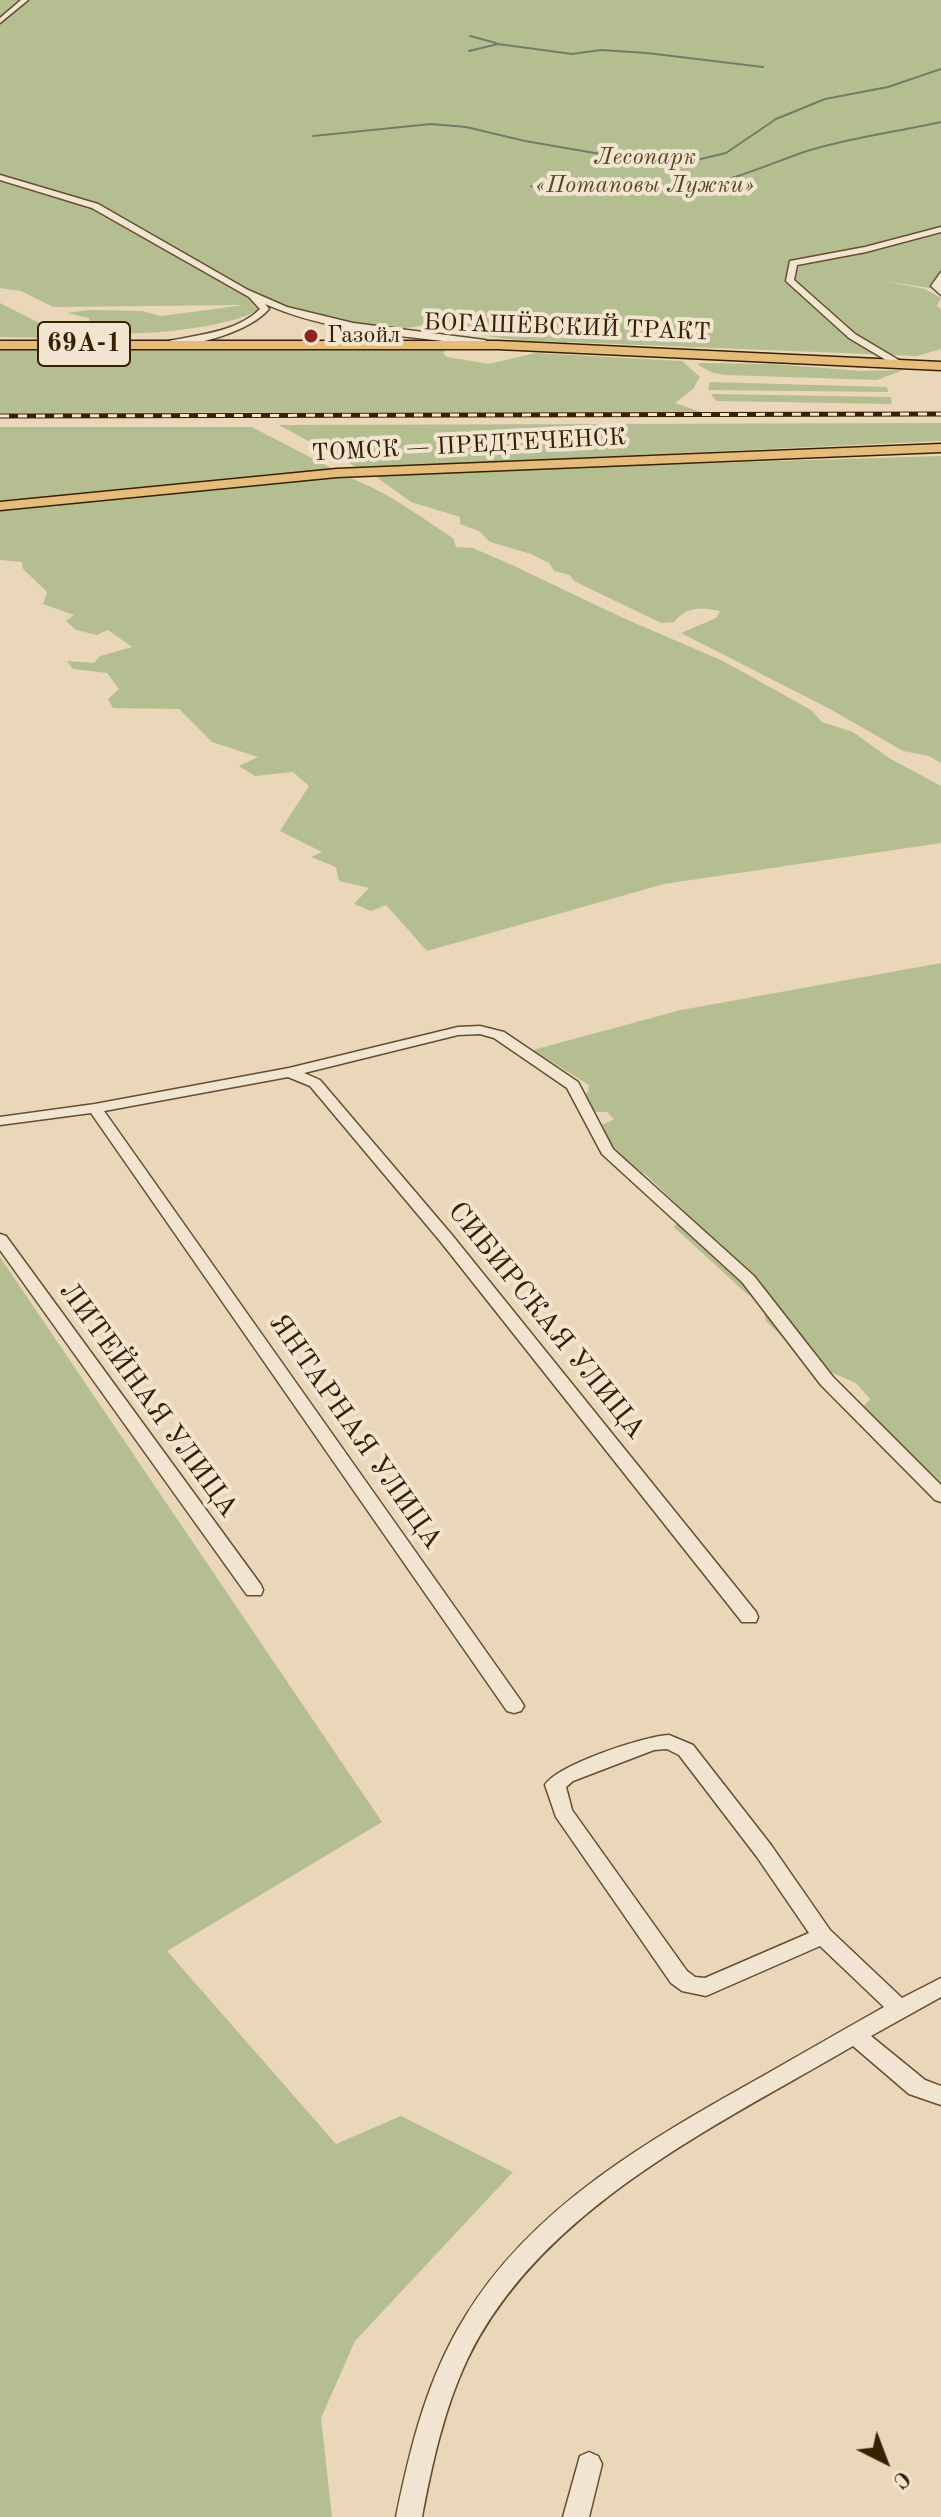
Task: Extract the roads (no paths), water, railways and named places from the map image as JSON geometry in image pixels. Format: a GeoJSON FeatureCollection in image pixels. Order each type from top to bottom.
{"type":"FeatureCollection","features":[{"type":"Feature","properties":{"kind":"main road","name":"БОГАШЁВСКИЙ ТРАКТ"},"geometry":{"type":"LineString","coordinates":[[0,345],[167,344],[203,340],[425,340],[941,366]]}},
{"type":"Feature","properties":{"kind":"main road","name":"ТОМСК — ПРЕДТЕЧЕНСК"},"geometry":{"type":"LineString","coordinates":[[0,506],[337,473],[941,448]]}},
{"type":"Feature","properties":{"kind":"street"},"geometry":{"type":"LineString","coordinates":[[15,0],[25,0]]}},
{"type":"Feature","properties":{"kind":"street"},"geometry":{"type":"LineString","coordinates":[[0,21],[25,0]]}},
{"type":"Feature","properties":{"kind":"street"},"geometry":{"type":"LineString","coordinates":[[0,177],[95,206],[245,292],[263,304],[262,314]]}},
{"type":"Feature","properties":{"kind":"street"},"geometry":{"type":"LineString","coordinates":[[899,364],[852,336],[790,281],[793,263],[866,249],[941,229]]}},
{"type":"Feature","properties":{"kind":"street"},"geometry":{"type":"LineString","coordinates":[[941,275],[935,286],[941,292]]}},
{"type":"Feature","properties":{"kind":"street"},"geometry":{"type":"LineString","coordinates":[[245,292],[284,309],[425,340]]}},
{"type":"Feature","properties":{"kind":"street"},"geometry":{"type":"LineString","coordinates":[[203,340],[243,325],[262,314],[284,309]]}},
{"type":"Feature","properties":{"kind":"street"},"geometry":{"type":"LineString","coordinates":[[0,1121],[95,1108],[289,1072],[458,1031],[480,1030],[499,1035],[573,1085],[607,1151],[748,1279],[827,1381],[941,1496]]}},
{"type":"Feature","properties":{"kind":"street","name":"СИБИРСКАЯ УЛИЦА"},"geometry":{"type":"LineString","coordinates":[[289,1072],[315,1083],[446,1238],[749,1617]]}},
{"type":"Feature","properties":{"kind":"street","name":"ЯНТАРНАЯ УЛИЦА"},"geometry":{"type":"LineString","coordinates":[[95,1108],[514,1706]]}},
{"type":"Feature","properties":{"kind":"street","name":"ЛИТЕЙНАЯ УЛИЦА"},"geometry":{"type":"LineString","coordinates":[[0,1239],[254,1590]]}},
{"type":"Feature","properties":{"kind":"street"},"geometry":{"type":"LineString","coordinates":[[823,1936],[706,1987],[690,1985],[679,1977],[563,1812],[555,1785],[566,1776],[652,1743],[677,1745],[686,1750],[764,1851],[823,1936],[900,2009]]}},
{"type":"Feature","properties":{"kind":"street"},"geometry":{"type":"LineString","coordinates":[[409,2517],[418,2465],[434,2411],[455,2359],[485,2305],[505,2279],[549,2234],[628,2169],[723,2110],[941,1987]]}},
{"type":"Feature","properties":{"kind":"street"},"geometry":{"type":"LineString","coordinates":[[855,2035],[917,2087],[941,2096]]}},
{"type":"Feature","properties":{"kind":"street"},"geometry":{"type":"LineString","coordinates":[[576,2517],[589,2464]]}},
{"type":"Feature","properties":{"kind":"waterway"},"geometry":{"type":"LineString","coordinates":[[470,36],[496,43]]}},
{"type":"Feature","properties":{"kind":"waterway"},"geometry":{"type":"LineString","coordinates":[[469,51],[498,44],[572,54],[601,50],[647,53],[763,67]]}},
{"type":"Feature","properties":{"kind":"waterway"},"geometry":{"type":"LineString","coordinates":[[313,136],[431,124],[466,127],[525,141],[647,162],[692,161],[726,153],[776,119],[825,99],[888,87],[941,69]]}},
{"type":"Feature","properties":{"kind":"waterway"},"geometry":{"type":"LineString","coordinates":[[561,192],[590,184],[667,188],[698,186],[729,179],[821,147],[941,122]]}},
{"type":"Feature","properties":{"kind":"waterway"},"geometry":{"type":"LineString","coordinates":[[531,186],[538,190]]}},
{"type":"Feature","properties":{"kind":"railway"},"geometry":{"type":"LineString","coordinates":[[0,416],[941,414]]}},
{"type":"Feature","properties":{"kind":"place","name":"Газойл"},"geometry":{"type":"Point","coordinates":[311,336]}},
{"type":"Feature","properties":{"kind":"park label","name":"Лесопарк «Потаповы Лужки»"},"geometry":{"type":"Point","coordinates":[645,172]}}]}
